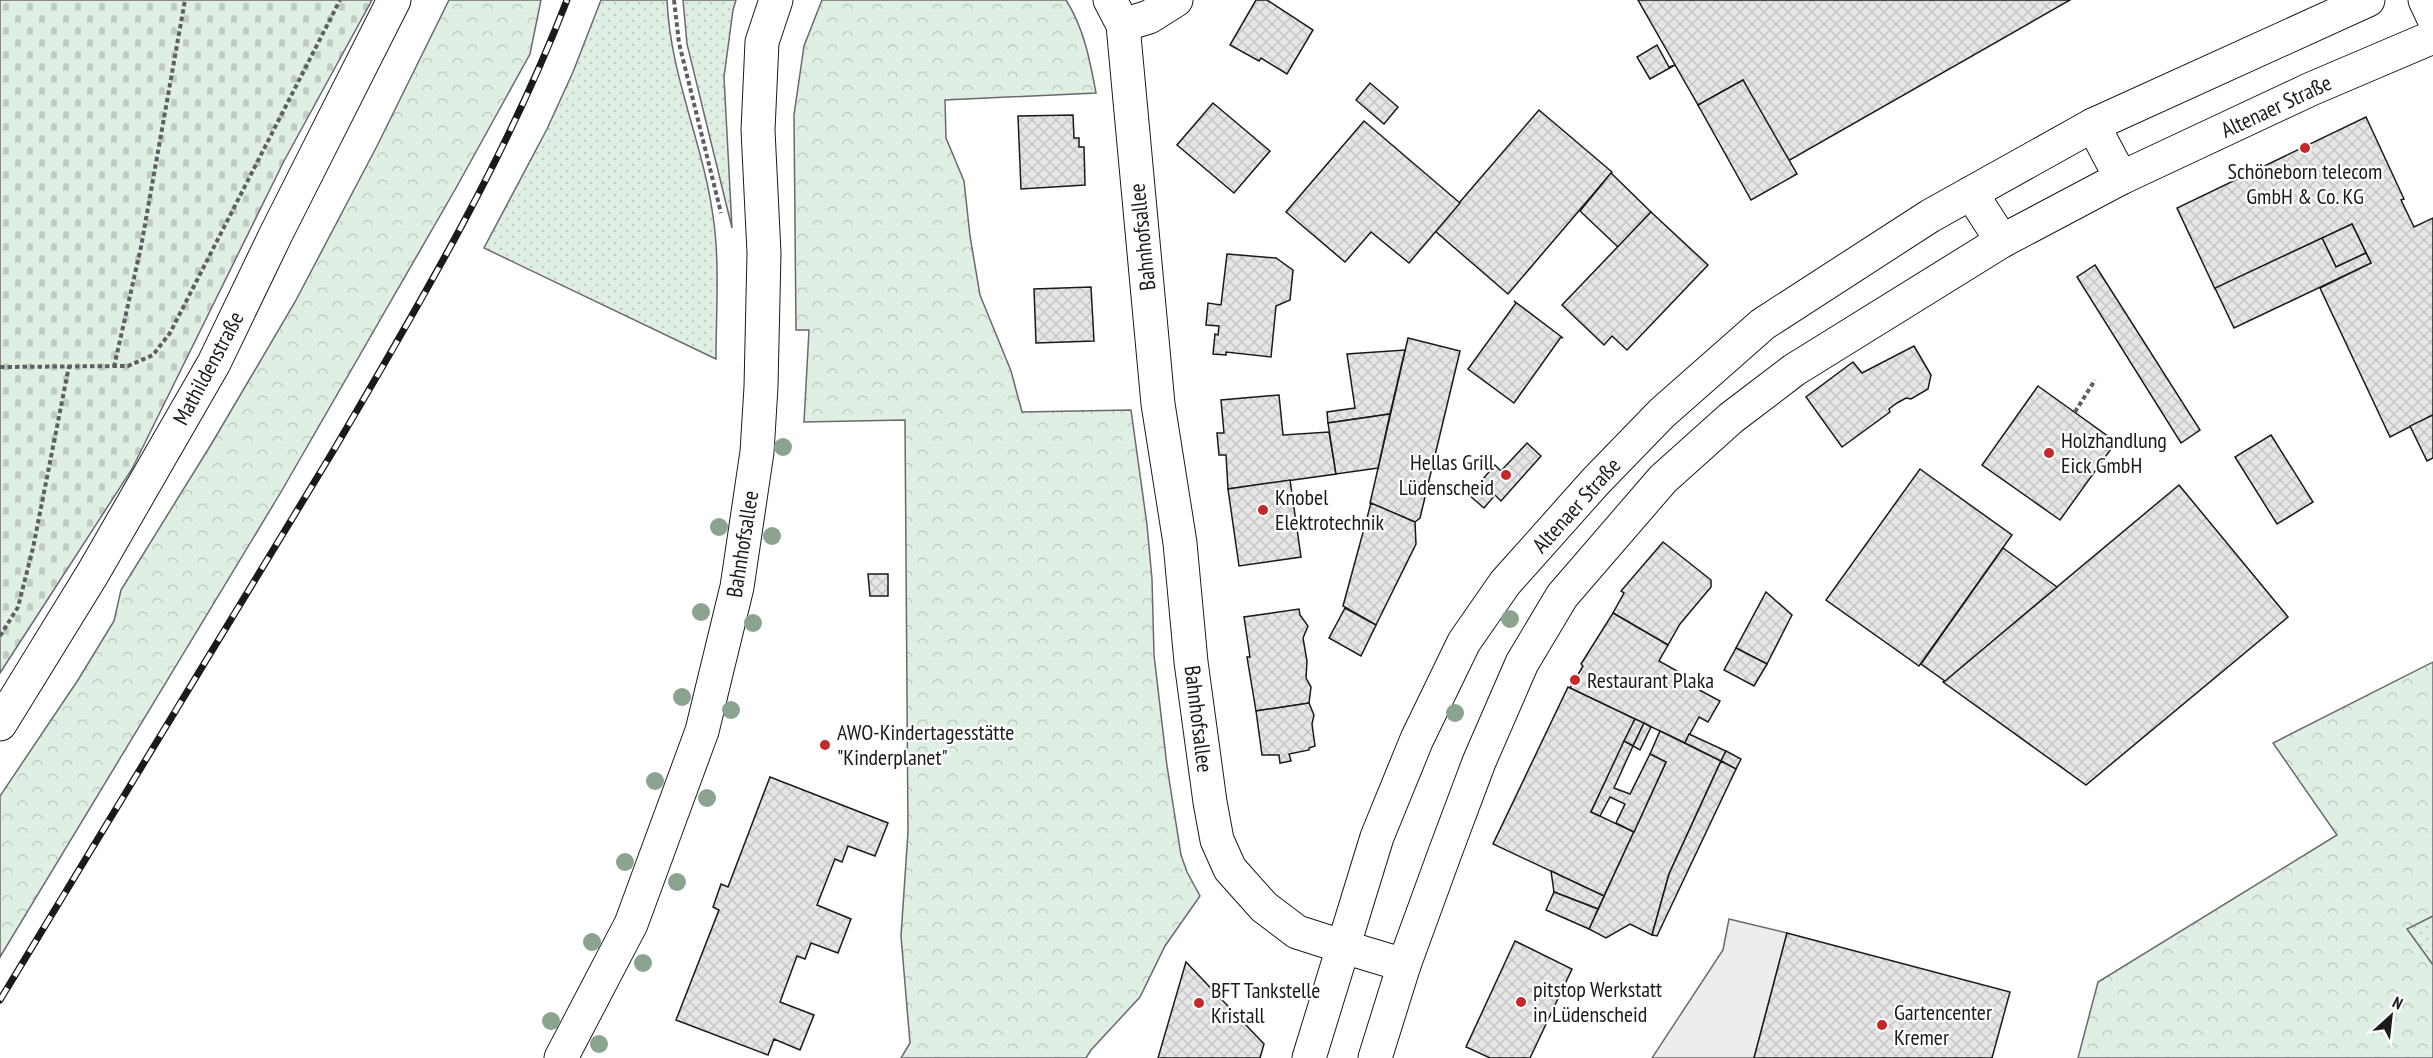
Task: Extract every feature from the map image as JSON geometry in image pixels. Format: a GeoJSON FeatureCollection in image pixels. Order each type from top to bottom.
{"type":"FeatureCollection","features":[{"type":"Feature","properties":{"kind":"main road","name":"Mathildenstraße"},"geometry":{"type":"LineString","coordinates":[[0,724],[93,573],[213,363],[280,224],[394,0]]}},
{"type":"Feature","properties":{"kind":"main road","name":"Bahnhofsallee"},"geometry":{"type":"LineString","coordinates":[[561,1058],[631,924],[702,731],[737,587],[757,452],[761,387],[765,253],[758,130],[762,42],[776,0]]}},
{"type":"Feature","properties":{"kind":"main road"},"geometry":{"type":"LineString","coordinates":[[1116,13],[1149,17],[1176,0]]}},
{"type":"Feature","properties":{"kind":"main road","name":"Altenaer Straße"},"geometry":{"type":"LineString","coordinates":[[1310,1058],[1377,837],[1417,739],[1464,642],[1505,583],[1596,481],[1662,413],[1762,324],[1930,216],[2093,125],[2368,0]]}},
{"type":"Feature","properties":{"kind":"main road"},"geometry":{"type":"LineString","coordinates":[[2425,0],[2433,17]]}},
{"type":"Feature","properties":{"kind":"main road","name":"Bahnhofsallee"},"geometry":{"type":"LineString","coordinates":[[1116,13],[1158,404],[1180,543],[1191,662],[1217,840],[1230,869],[1264,907],[1297,932],[1344,946]]}},
{"type":"Feature","properties":{"kind":"main road","name":"Altenaer Straße"},"geometry":{"type":"LineString","coordinates":[[1375,1058],[1404,965],[1484,751],[1522,663],[1562,596],[1663,479],[1731,418],[1794,370],[2002,241],[2121,178],[2311,89],[2433,37]]}},
{"type":"Feature","properties":{"kind":"main road"},"geometry":{"type":"LineString","coordinates":[[2093,125],[2121,178]]}},
{"type":"Feature","properties":{"kind":"main road"},"geometry":{"type":"LineString","coordinates":[[1971,193],[2002,241]]}},
{"type":"Feature","properties":{"kind":"main road"},"geometry":{"type":"LineString","coordinates":[[1344,946],[1404,965]]}},
{"type":"Feature","properties":{"kind":"path"},"geometry":{"type":"LineString","coordinates":[[114,367],[141,247],[185,0]]}},
{"type":"Feature","properties":{"kind":"path"},"geometry":{"type":"LineString","coordinates":[[0,367],[128,366],[153,355],[170,333],[340,0]]}},
{"type":"Feature","properties":{"kind":"path"},"geometry":{"type":"LineString","coordinates":[[674,0],[679,43],[722,219]]}},
{"type":"Feature","properties":{"kind":"path"},"geometry":{"type":"LineString","coordinates":[[0,636],[18,607],[33,548],[69,366]]}},
{"type":"Feature","properties":{"kind":"path"},"geometry":{"type":"LineString","coordinates":[[2075,412],[2095,380]]}},
{"type":"Feature","properties":{"kind":"green space"},"geometry":{"type":"Polygon","coordinates":[[[0,0],[372,0],[284,161],[132,469],[0,673],[0,0]]]}},
{"type":"Feature","properties":{"kind":"green space"},"geometry":{"type":"Polygon","coordinates":[[[449,0],[541,0],[530,54],[456,188],[281,492],[0,957],[0,796],[78,680],[114,621],[121,590],[212,443],[295,302],[377,146],[449,0]]]}},
{"type":"Feature","properties":{"kind":"green space"},"geometry":{"type":"Polygon","coordinates":[[[601,0],[667,0],[674,55],[702,162],[713,216],[717,269],[716,359],[484,248],[547,129],[573,72],[601,0]]]}},
{"type":"Feature","properties":{"kind":"green space"},"geometry":{"type":"Polygon","coordinates":[[[683,0],[736,0],[724,77],[732,228],[687,44],[683,0]]]}},
{"type":"Feature","properties":{"kind":"green space"},"geometry":{"type":"Polygon","coordinates":[[[822,0],[1066,0],[1082,33],[1089,57],[1096,93],[945,100],[946,138],[964,181],[980,295],[1011,371],[1022,412],[1131,410],[1147,525],[1152,579],[1154,655],[1167,766],[1181,855],[1200,896],[1165,946],[1140,997],[1086,1058],[901,1058],[910,1043],[901,936],[908,832],[905,420],[804,422],[809,330],[796,330],[794,115],[804,46],[822,0]]]}},
{"type":"Feature","properties":{"kind":"green space"},"geometry":{"type":"Polygon","coordinates":[[[2433,662],[2433,916],[2407,929],[2433,965],[2433,1058],[2078,1058],[2098,982],[2337,835],[2273,743],[2433,662]]]}},
{"type":"Feature","properties":{"kind":"green space"},"geometry":{"type":"Polygon","coordinates":[[[2433,916],[2433,965],[2406,929],[2433,916]]]}},
{"type":"Feature","properties":{"kind":"shaded area"},"geometry":{"type":"Polygon","coordinates":[[[1729,919],[1787,933],[1754,1058],[1652,1058],[1723,950],[1729,919]]]}},
{"type":"Feature","properties":{"kind":"building"},"geometry":{"type":"Polygon","coordinates":[[[1256,0],[1267,0],[1313,30],[1287,74],[1261,58],[1259,61],[1230,45],[1256,0]]]}},
{"type":"Feature","properties":{"kind":"building"},"geometry":{"type":"Polygon","coordinates":[[[1638,0],[2070,0],[1788,161],[1743,80],[1698,105],[1638,0]]]}},
{"type":"Feature","properties":{"kind":"building"},"geometry":{"type":"Polygon","coordinates":[[[1657,45],[1669,67],[1675,65],[1650,79],[1637,57],[1657,45]]]}},
{"type":"Feature","properties":{"kind":"building"},"geometry":{"type":"Polygon","coordinates":[[[1743,80],[1797,174],[1751,200],[1698,105],[1743,80]]]}},
{"type":"Feature","properties":{"kind":"building"},"geometry":{"type":"Polygon","coordinates":[[[1370,83],[1398,107],[1384,124],[1356,100],[1370,83]]]}},
{"type":"Feature","properties":{"kind":"building"},"geometry":{"type":"Polygon","coordinates":[[[1213,103],[1270,151],[1234,193],[1177,145],[1213,103]]]}},
{"type":"Feature","properties":{"kind":"building"},"geometry":{"type":"Polygon","coordinates":[[[1539,110],[1612,172],[1508,294],[1435,231],[1539,110]]]}},
{"type":"Feature","properties":{"kind":"building"},"geometry":{"type":"Polygon","coordinates":[[[1073,115],[1074,138],[1079,138],[1079,147],[1084,147],[1085,185],[1021,189],[1018,116],[1073,115]]]}},
{"type":"Feature","properties":{"kind":"building"},"geometry":{"type":"Polygon","coordinates":[[[2366,117],[2404,199],[2401,200],[2414,227],[2433,218],[2433,415],[2390,437],[2320,288],[2371,263],[2352,224],[2215,289],[2177,208],[2366,117]]]}},
{"type":"Feature","properties":{"kind":"building"},"geometry":{"type":"Polygon","coordinates":[[[1364,121],[1460,203],[1409,263],[1371,232],[1345,262],[1286,212],[1364,121]]]}},
{"type":"Feature","properties":{"kind":"building"},"geometry":{"type":"Polygon","coordinates":[[[1611,173],[1651,212],[1618,247],[1580,211],[1611,173]]]}},
{"type":"Feature","properties":{"kind":"building"},"geometry":{"type":"Polygon","coordinates":[[[1651,212],[1708,265],[1627,350],[1612,336],[1604,345],[1562,305],[1651,212]]]}},
{"type":"Feature","properties":{"kind":"building"},"geometry":{"type":"Polygon","coordinates":[[[2352,224],[2366,253],[2336,267],[2322,238],[2352,224]]]}},
{"type":"Feature","properties":{"kind":"building"},"geometry":{"type":"Polygon","coordinates":[[[2322,238],[2336,267],[2366,253],[2371,263],[2234,328],[2215,288],[2322,238]]]}},
{"type":"Feature","properties":{"kind":"building"},"geometry":{"type":"Polygon","coordinates":[[[1227,254],[1276,258],[1293,270],[1290,300],[1276,306],[1271,357],[1226,352],[1226,355],[1213,354],[1215,334],[1218,335],[1219,326],[1206,325],[1208,303],[1221,305],[1227,254]]]}},
{"type":"Feature","properties":{"kind":"building"},"geometry":{"type":"Polygon","coordinates":[[[2095,265],[2200,430],[2181,443],[2077,277],[2095,265]]]}},
{"type":"Feature","properties":{"kind":"building"},"geometry":{"type":"Polygon","coordinates":[[[1091,287],[1094,341],[1036,343],[1034,289],[1091,287]]]}},
{"type":"Feature","properties":{"kind":"building"},"geometry":{"type":"Polygon","coordinates":[[[1514,301],[1563,338],[1561,337],[1514,403],[1468,369],[1516,303],[1514,301]]]}},
{"type":"Feature","properties":{"kind":"building"},"geometry":{"type":"Polygon","coordinates":[[[1408,338],[1460,351],[1420,518],[1415,522],[1370,503],[1408,338]]]}},
{"type":"Feature","properties":{"kind":"building"},"geometry":{"type":"Polygon","coordinates":[[[1914,346],[1931,375],[1928,389],[1911,399],[1906,398],[1897,403],[1889,409],[1890,412],[1842,447],[1806,397],[1853,362],[1862,373],[1914,346]]]}},
{"type":"Feature","properties":{"kind":"building"},"geometry":{"type":"Polygon","coordinates":[[[1405,350],[1390,414],[1328,423],[1327,412],[1355,408],[1347,354],[1405,350]]]}},
{"type":"Feature","properties":{"kind":"building","name":"Holzhandlung Eick GmbH"},"geometry":{"type":"Polygon","coordinates":[[[2038,386],[2116,442],[2060,520],[1982,465],[2038,386]]]}},
{"type":"Feature","properties":{"kind":"building"},"geometry":{"type":"Polygon","coordinates":[[[1279,395],[1283,435],[1329,432],[1336,474],[1228,489],[1226,455],[1219,455],[1217,433],[1224,433],[1221,400],[1279,395]]]}},
{"type":"Feature","properties":{"kind":"building"},"geometry":{"type":"Polygon","coordinates":[[[1390,414],[1378,468],[1336,474],[1328,423],[1390,414]]]}},
{"type":"Feature","properties":{"kind":"building"},"geometry":{"type":"Polygon","coordinates":[[[2433,415],[2433,458],[2427,461],[2410,426],[2433,415]]]}},
{"type":"Feature","properties":{"kind":"building"},"geometry":{"type":"Polygon","coordinates":[[[2271,435],[2313,502],[2277,524],[2235,457],[2271,435]]]}},
{"type":"Feature","properties":{"kind":"building","name":"Hellas Grill Lüdenscheid"},"geometry":{"type":"Polygon","coordinates":[[[1527,443],[1541,456],[1501,501],[1495,495],[1484,508],[1469,495],[1495,465],[1501,471],[1527,443]]]}},
{"type":"Feature","properties":{"kind":"building"},"geometry":{"type":"Polygon","coordinates":[[[1920,469],[2012,535],[1919,666],[1826,600],[1920,469]]]}},
{"type":"Feature","properties":{"kind":"building","name":"Knobel Elektrotechnik"},"geometry":{"type":"Polygon","coordinates":[[[1290,480],[1301,557],[1239,566],[1228,489],[1290,480]]]}},
{"type":"Feature","properties":{"kind":"building"},"geometry":{"type":"Polygon","coordinates":[[[2179,485],[2288,617],[2086,785],[1943,682],[2179,485]]]}},
{"type":"Feature","properties":{"kind":"building"},"geometry":{"type":"Polygon","coordinates":[[[1371,503],[1415,522],[1416,544],[1376,625],[1343,606],[1371,503]]]}},
{"type":"Feature","properties":{"kind":"building"},"geometry":{"type":"Polygon","coordinates":[[[1663,542],[1711,580],[1711,587],[1680,624],[1668,645],[1613,613],[1624,593],[1621,591],[1663,542]]]}},
{"type":"Feature","properties":{"kind":"building"},"geometry":{"type":"Polygon","coordinates":[[[2003,548],[2057,587],[1945,681],[1921,664],[2003,548]]]}},
{"type":"Feature","properties":{"kind":"building"},"geometry":{"type":"Polygon","coordinates":[[[868,574],[888,574],[888,596],[870,596],[868,574]]]}},
{"type":"Feature","properties":{"kind":"building"},"geometry":{"type":"Polygon","coordinates":[[[1766,592],[1792,615],[1767,664],[1736,648],[1766,592]]]}},
{"type":"Feature","properties":{"kind":"building"},"geometry":{"type":"Polygon","coordinates":[[[1345,608],[1376,625],[1361,656],[1329,638],[1345,608]]]}},
{"type":"Feature","properties":{"kind":"building"},"geometry":{"type":"Polygon","coordinates":[[[1299,609],[1300,615],[1308,626],[1303,638],[1307,661],[1306,678],[1311,687],[1309,703],[1256,711],[1247,657],[1250,657],[1244,617],[1299,609]]]}},
{"type":"Feature","properties":{"kind":"building"},"geometry":{"type":"Polygon","coordinates":[[[1613,613],[1668,645],[1659,661],[1693,680],[1692,686],[1720,701],[1708,722],[1699,717],[1685,743],[1570,688],[1583,666],[1581,664],[1613,613]]]}},
{"type":"Feature","properties":{"kind":"building"},"geometry":{"type":"Polygon","coordinates":[[[1736,648],[1767,664],[1754,686],[1724,670],[1736,648]]]}},
{"type":"Feature","properties":{"kind":"building"},"geometry":{"type":"Polygon","coordinates":[[[1568,687],[1635,719],[1591,812],[1634,832],[1604,896],[1493,844],[1568,687]]]}},
{"type":"Feature","properties":{"kind":"building"},"geometry":{"type":"Polygon","coordinates":[[[1309,703],[1314,715],[1312,724],[1315,746],[1309,750],[1289,754],[1291,761],[1280,763],[1279,755],[1262,755],[1256,711],[1309,703]]]}},
{"type":"Feature","properties":{"kind":"building"},"geometry":{"type":"Polygon","coordinates":[[[1635,719],[1644,723],[1633,746],[1624,741],[1635,719]]]}},
{"type":"Feature","properties":{"kind":"building"},"geometry":{"type":"Polygon","coordinates":[[[1644,723],[1651,727],[1640,750],[1633,746],[1644,723]]]}},
{"type":"Feature","properties":{"kind":"building"},"geometry":{"type":"Polygon","coordinates":[[[1660,731],[1721,761],[1669,874],[1652,935],[1630,924],[1606,938],[1589,929],[1666,762],[1650,754],[1660,731]]]}},
{"type":"Feature","properties":{"kind":"building"},"geometry":{"type":"Polygon","coordinates":[[[1689,734],[1726,751],[1721,761],[1685,743],[1689,734]]]}},
{"type":"Feature","properties":{"kind":"building"},"geometry":{"type":"Polygon","coordinates":[[[1624,741],[1633,746],[1614,788],[1630,794],[1650,754],[1666,762],[1634,832],[1616,823],[1625,804],[1610,797],[1600,816],[1591,812],[1624,741]]]}},
{"type":"Feature","properties":{"kind":"building"},"geometry":{"type":"Polygon","coordinates":[[[1726,751],[1741,759],[1736,769],[1721,761],[1726,751]]]}},
{"type":"Feature","properties":{"kind":"building"},"geometry":{"type":"Polygon","coordinates":[[[1721,761],[1736,769],[1657,936],[1652,935],[1669,874],[1721,761]]]}},
{"type":"Feature","properties":{"kind":"building"},"geometry":{"type":"Polygon","coordinates":[[[770,777],[888,823],[875,856],[848,846],[842,862],[835,859],[817,905],[851,919],[838,953],[811,943],[805,959],[797,956],[780,1002],[814,1015],[800,1050],[774,1039],[768,1055],[676,1020],[719,910],[713,907],[721,884],[728,887],[770,777]]]}},
{"type":"Feature","properties":{"kind":"building"},"geometry":{"type":"Polygon","coordinates":[[[1551,871],[1604,896],[1598,909],[1554,892],[1551,871]]]}},
{"type":"Feature","properties":{"kind":"building"},"geometry":{"type":"Polygon","coordinates":[[[1554,892],[1598,909],[1589,929],[1546,910],[1554,892]]]}},
{"type":"Feature","properties":{"kind":"building","name":"Gartencenter Kremer"},"geometry":{"type":"Polygon","coordinates":[[[1787,933],[2010,992],[1992,1058],[1754,1058],[1787,933]]]}},
{"type":"Feature","properties":{"kind":"building","name":"pitstop Werkstatt in Lüdenscheid"},"geometry":{"type":"Polygon","coordinates":[[[1515,941],[1572,969],[1530,1058],[1490,1058],[1466,1047],[1515,941]]]}},
{"type":"Feature","properties":{"kind":"building","name":"BFT Tankstelle Kristall"},"geometry":{"type":"Polygon","coordinates":[[[1186,962],[1264,1044],[1260,1058],[1158,1058],[1186,962]]]}},
{"type":"Feature","properties":{"kind":"railway"},"geometry":{"type":"LineString","coordinates":[[0,1000],[399,339],[489,173],[543,59],[567,0]]}},
{"type":"Feature","properties":{"kind":"place","name":"Schöneborn telecom GmbH & Co. KG"},"geometry":{"type":"Point","coordinates":[2305,148]}},
{"type":"Feature","properties":{"kind":"place","name":"Holzhandlung Eick GmbH"},"geometry":{"type":"Point","coordinates":[2049,453]}},
{"type":"Feature","properties":{"kind":"place","name":"Hellas Grill Lüdenscheid"},"geometry":{"type":"Point","coordinates":[1506,475]}},
{"type":"Feature","properties":{"kind":"place","name":"Knobel Elektrotechnik"},"geometry":{"type":"Point","coordinates":[1263,510]}},
{"type":"Feature","properties":{"kind":"place","name":"Restaurant Plaka"},"geometry":{"type":"Point","coordinates":[1575,680]}},
{"type":"Feature","properties":{"kind":"place","name":"AWO-Kindertagesstätte \"Kinderplanet\""},"geometry":{"type":"Point","coordinates":[825,745]}},
{"type":"Feature","properties":{"kind":"place","name":"pitstop Werkstatt in Lüdenscheid"},"geometry":{"type":"Point","coordinates":[1521,1002]}},
{"type":"Feature","properties":{"kind":"place","name":"BFT Tankstelle Kristall"},"geometry":{"type":"Point","coordinates":[1199,1003]}},
{"type":"Feature","properties":{"kind":"place","name":"Gartencenter Kremer"},"geometry":{"type":"Point","coordinates":[1882,1025]}}]}
